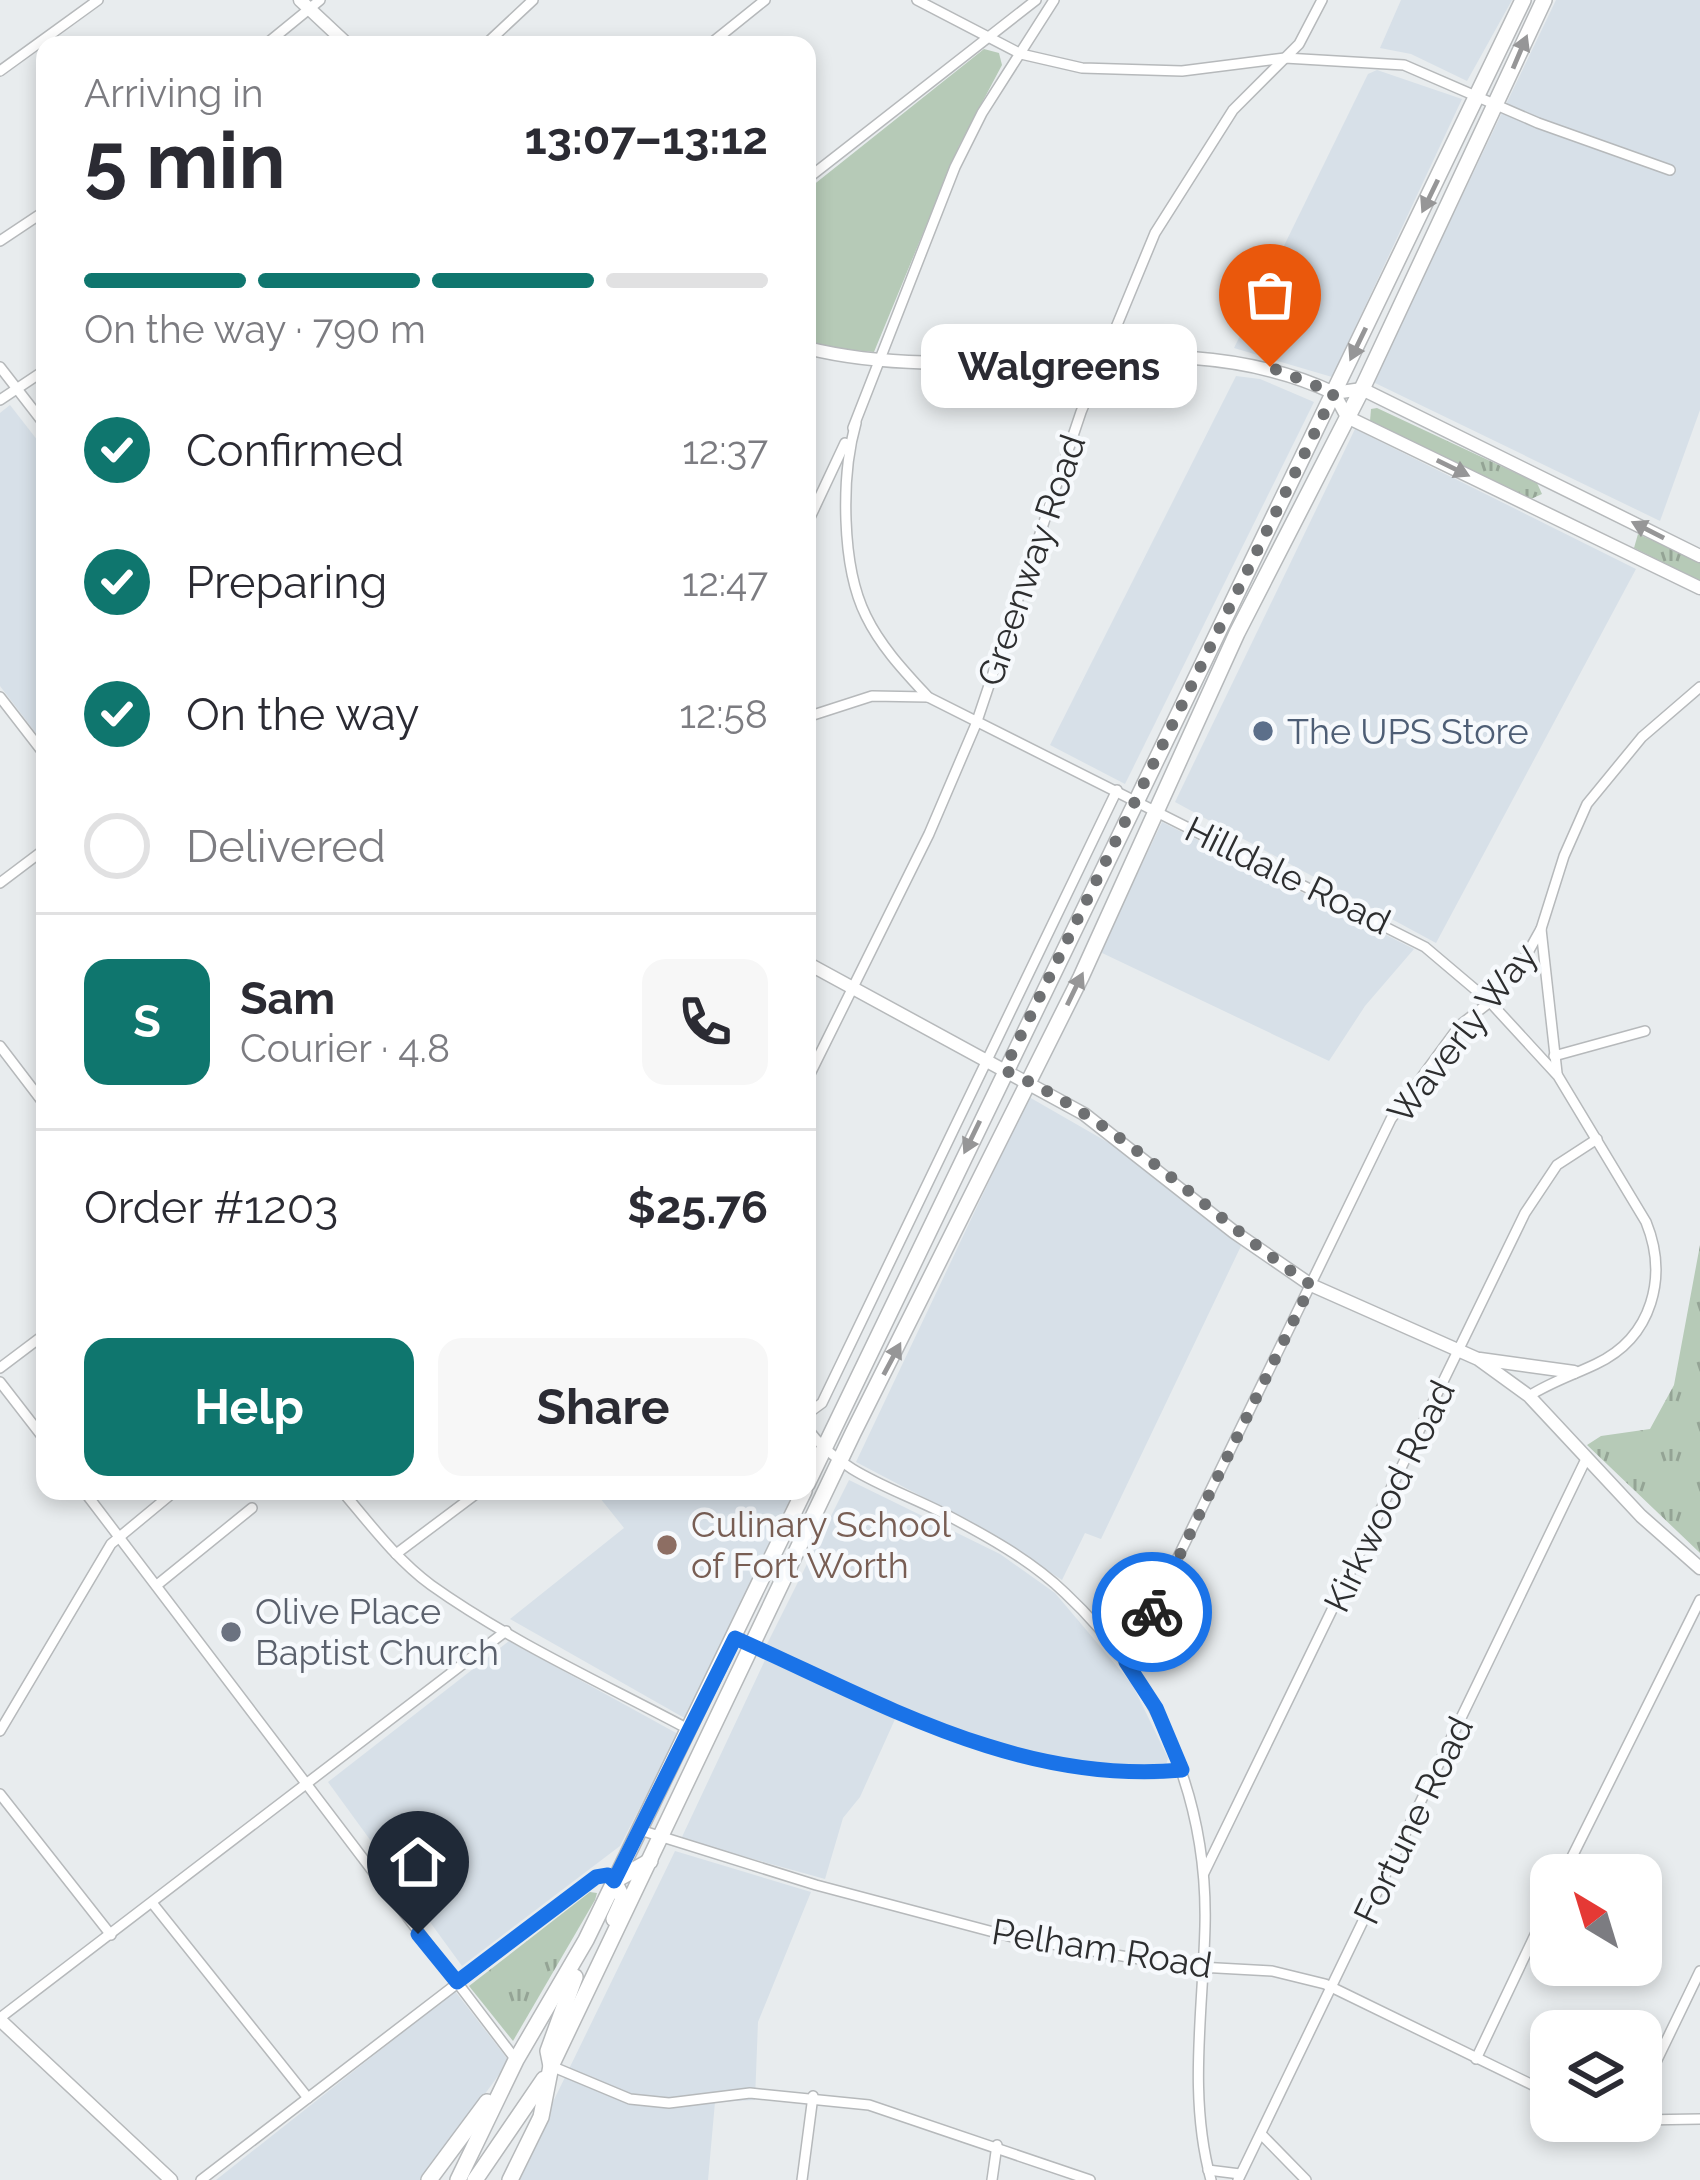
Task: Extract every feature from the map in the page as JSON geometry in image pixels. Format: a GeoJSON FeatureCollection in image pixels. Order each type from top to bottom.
{"type":"FeatureCollection","features":[{"type":"Feature","properties":{"kind":"main road"},"geometry":{"type":"LineString","coordinates":[[816,1464],[1523,0]]}},
{"type":"Feature","properties":{"kind":"main road"},"geometry":{"type":"LineString","coordinates":[[1237,633],[1362,388],[1544,0]]}},
{"type":"Feature","properties":{"kind":"main road"},"geometry":{"type":"LineString","coordinates":[[475,2180],[521,2120],[596,1978],[840,1463],[1030,1081],[1159,811],[1237,633],[1256,585],[1246,574]]}},
{"type":"Feature","properties":{"kind":"main road"},"geometry":{"type":"LineString","coordinates":[[912,1268],[934,1278]]}},
{"type":"Feature","properties":{"kind":"main road"},"geometry":{"type":"LineString","coordinates":[[458,2180],[516,2060],[586,1940],[799,1500]]}},
{"type":"Feature","properties":{"kind":"main road"},"geometry":{"type":"LineString","coordinates":[[735,1638],[753,1646]]}},
{"type":"Feature","properties":{"kind":"main road"},"geometry":{"type":"LineString","coordinates":[[690,1730],[710,1739]]}},
{"type":"Feature","properties":{"kind":"main road"},"geometry":{"type":"LineString","coordinates":[[614,1881],[628,1877],[656,1856]]}},
{"type":"Feature","properties":{"kind":"main road"},"geometry":{"type":"LineString","coordinates":[[596,1978],[599,1952],[623,1899],[614,1881]]}},
{"type":"Feature","properties":{"kind":"main road"},"geometry":{"type":"LineString","coordinates":[[510,2180],[541,2117],[551,2066],[548,2050],[586,1940]]}},
{"type":"Feature","properties":{"kind":"main road"},"geometry":{"type":"LineString","coordinates":[[429,2180],[516,2060]]}},
{"type":"Feature","properties":{"kind":"street"},"geometry":{"type":"LineString","coordinates":[[48,36],[98,0]]}},
{"type":"Feature","properties":{"kind":"street"},"geometry":{"type":"LineString","coordinates":[[494,36],[533,0]]}},
{"type":"Feature","properties":{"kind":"street"},"geometry":{"type":"LineString","coordinates":[[720,36],[765,0]]}},
{"type":"Feature","properties":{"kind":"street"},"geometry":{"type":"LineString","coordinates":[[916,0],[1021,54],[1082,68],[1131,71],[1285,58],[1404,65],[1670,170]]}},
{"type":"Feature","properties":{"kind":"street"},"geometry":{"type":"LineString","coordinates":[[816,172],[1036,0]]}},
{"type":"Feature","properties":{"kind":"street"},"geometry":{"type":"LineString","coordinates":[[816,505],[856,423],[955,166],[1054,0]]}},
{"type":"Feature","properties":{"kind":"street","name":"Greenway Road"},"geometry":{"type":"LineString","coordinates":[[816,1063],[854,991],[976,724],[1100,360],[1155,233],[1193,165],[1233,110],[1299,44],[1322,0]]}},
{"type":"Feature","properties":{"kind":"street"},"geometry":{"type":"LineString","coordinates":[[274,36],[309,3],[340,36]]}},
{"type":"Feature","properties":{"kind":"street"},"geometry":{"type":"LineString","coordinates":[[0,71],[36,45]]}},
{"type":"Feature","properties":{"kind":"street"},"geometry":{"type":"LineString","coordinates":[[0,241],[36,217]]}},
{"type":"Feature","properties":{"kind":"street"},"geometry":{"type":"LineString","coordinates":[[816,350],[877,362],[977,367],[1201,356],[1280,370],[1334,393],[1362,388],[1700,556]]}},
{"type":"Feature","properties":{"kind":"street"},"geometry":{"type":"LineString","coordinates":[[0,367],[36,413]]}},
{"type":"Feature","properties":{"kind":"street"},"geometry":{"type":"LineString","coordinates":[[0,400],[36,376]]}},
{"type":"Feature","properties":{"kind":"street"},"geometry":{"type":"LineString","coordinates":[[1334,393],[1347,417],[1700,588]]}},
{"type":"Feature","properties":{"kind":"street","name":"Hilldale Road"},"geometry":{"type":"LineString","coordinates":[[856,423],[846,499],[862,609],[895,660],[928,697],[1404,933],[1490,1002],[1558,1076],[1646,1222],[1659,1263],[1658,1282],[1650,1311],[1622,1345],[1600,1362],[1529,1396]]}},
{"type":"Feature","properties":{"kind":"street","name":"Waverly Way"},"geometry":{"type":"LineString","coordinates":[[1126,1662],[1409,1090],[1460,1025],[1490,1002],[1541,929],[1564,856],[1587,804],[1642,737],[1700,687]]}},
{"type":"Feature","properties":{"kind":"street"},"geometry":{"type":"LineString","coordinates":[[816,714],[872,696],[928,697]]}},
{"type":"Feature","properties":{"kind":"street"},"geometry":{"type":"LineString","coordinates":[[0,697],[36,743]]}},
{"type":"Feature","properties":{"kind":"street"},"geometry":{"type":"LineString","coordinates":[[816,1407],[1117,790]]}},
{"type":"Feature","properties":{"kind":"street"},"geometry":{"type":"LineString","coordinates":[[0,883],[36,856]]}},
{"type":"Feature","properties":{"kind":"street","name":"Hilldale Road"},"geometry":{"type":"LineString","coordinates":[[1541,929],[1558,1076]]}},
{"type":"Feature","properties":{"kind":"street"},"geometry":{"type":"LineString","coordinates":[[816,968],[984,1063],[1030,1081],[1117,1135],[1234,1232],[1311,1285],[1478,1359],[1574,1372]]}},
{"type":"Feature","properties":{"kind":"street"},"geometry":{"type":"LineString","coordinates":[[1554,1056],[1645,1031]]}},
{"type":"Feature","properties":{"kind":"street"},"geometry":{"type":"LineString","coordinates":[[0,1046],[36,1093]]}},
{"type":"Feature","properties":{"kind":"street","name":"Kirkwood Road"},"geometry":{"type":"LineString","coordinates":[[1204,1873],[1541,1186],[1557,1165],[1597,1139]]}},
{"type":"Feature","properties":{"kind":"street"},"geometry":{"type":"LineString","coordinates":[[0,1368],[36,1341]]}},
{"type":"Feature","properties":{"kind":"street"},"geometry":{"type":"LineString","coordinates":[[1478,1359],[1529,1396],[1586,1459],[1700,1568]]}},
{"type":"Feature","properties":{"kind":"street"},"geometry":{"type":"LineString","coordinates":[[0,1382],[36,1428]]}},
{"type":"Feature","properties":{"kind":"street"},"geometry":{"type":"LineString","coordinates":[[816,1440],[840,1463],[1012,1553],[1061,1588],[1126,1662],[1156,1708],[1182,1770],[1204,1873],[1198,2080],[1209,2175],[1239,2177]]}},
{"type":"Feature","properties":{"kind":"street","name":"Fortune Road"},"geometry":{"type":"LineString","coordinates":[[1239,2177],[1586,1459]]}},
{"type":"Feature","properties":{"kind":"street"},"geometry":{"type":"LineString","coordinates":[[91,1500],[516,2060]]}},
{"type":"Feature","properties":{"kind":"street"},"geometry":{"type":"LineString","coordinates":[[0,1730],[118,1535],[163,1500]]}},
{"type":"Feature","properties":{"kind":"street"},"geometry":{"type":"LineString","coordinates":[[350,1500],[397,1555],[430,1584],[506,1631],[690,1730]]}},
{"type":"Feature","properties":{"kind":"street"},"geometry":{"type":"LineString","coordinates":[[397,1555],[468,1500]]}},
{"type":"Feature","properties":{"kind":"street"},"geometry":{"type":"LineString","coordinates":[[157,1585],[252,1508]]}},
{"type":"Feature","properties":{"kind":"street"},"geometry":{"type":"LineString","coordinates":[[1573,1854],[1700,1600]]}},
{"type":"Feature","properties":{"kind":"street"},"geometry":{"type":"LineString","coordinates":[[171,2180],[0,2019],[506,1631]]}},
{"type":"Feature","properties":{"kind":"street"},"geometry":{"type":"LineString","coordinates":[[753,1646],[925,1723],[1036,1762],[1099,1772],[1182,1770]]}},
{"type":"Feature","properties":{"kind":"street"},"geometry":{"type":"LineString","coordinates":[[0,1704],[9,1715]]}},
{"type":"Feature","properties":{"kind":"street"},"geometry":{"type":"LineString","coordinates":[[0,1794],[110,1935]]}},
{"type":"Feature","properties":{"kind":"street","name":"Pelham Road"},"geometry":{"type":"LineString","coordinates":[[640,1830],[1016,1938],[1203,1967],[1272,1971],[1331,1988],[1530,2084]]}},
{"type":"Feature","properties":{"kind":"street"},"geometry":{"type":"LineString","coordinates":[[201,2180],[596,1877],[608,1875],[614,1881]]}},
{"type":"Feature","properties":{"kind":"street"},"geometry":{"type":"LineString","coordinates":[[153,1904],[308,2098]]}},
{"type":"Feature","properties":{"kind":"street"},"geometry":{"type":"LineString","coordinates":[[1476,2059],[1530,1945]]}},
{"type":"Feature","properties":{"kind":"street"},"geometry":{"type":"LineString","coordinates":[[1662,2050],[1700,1971]]}},
{"type":"Feature","properties":{"kind":"street"},"geometry":{"type":"LineString","coordinates":[[551,2066],[630,2099],[669,2103],[737,2094],[813,2096],[900,2112],[1090,2180]]}},
{"type":"Feature","properties":{"kind":"street"},"geometry":{"type":"LineString","coordinates":[[802,2180],[813,2096]]}},
{"type":"Feature","properties":{"kind":"street"},"geometry":{"type":"LineString","coordinates":[[1662,2120],[1700,2119]]}},
{"type":"Feature","properties":{"kind":"street"},"geometry":{"type":"LineString","coordinates":[[1261,2134],[1306,2180]]}},
{"type":"Feature","properties":{"kind":"street"},"geometry":{"type":"LineString","coordinates":[[992,2180],[997,2145]]}},
{"type":"Feature","properties":{"kind":"shaded area"},"geometry":{"type":"Polygon","coordinates":[[[1401,0],[1512,0],[1467,81],[1411,54],[1380,48],[1401,0]]]}},
{"type":"Feature","properties":{"kind":"shaded area"},"geometry":{"type":"Polygon","coordinates":[[[1556,0],[1700,0],[1700,410],[1660,521],[1373,382],[1556,0]]]}},
{"type":"Feature","properties":{"kind":"shaded area"},"geometry":{"type":"Polygon","coordinates":[[[1377,70],[1462,99],[1332,377],[1234,348],[1368,74],[1377,70]]]}},
{"type":"Feature","properties":{"kind":"shaded area"},"geometry":{"type":"Polygon","coordinates":[[[1236,376],[1260,379],[1314,402],[1125,784],[1050,745],[1236,376]]]}},
{"type":"Feature","properties":{"kind":"shaded area"},"geometry":{"type":"Polygon","coordinates":[[[10,405],[36,438],[36,733],[0,686],[0,413],[10,405]]]}},
{"type":"Feature","properties":{"kind":"shaded area"},"geometry":{"type":"Polygon","coordinates":[[[1355,429],[1636,569],[1436,943],[1175,802],[1355,429]]]}},
{"type":"Feature","properties":{"kind":"shaded area"},"geometry":{"type":"Polygon","coordinates":[[[1162,822],[1414,949],[1365,1006],[1329,1061],[1100,952],[1162,822]]]}},
{"type":"Feature","properties":{"kind":"shaded area"},"geometry":{"type":"Polygon","coordinates":[[[1029,1097],[1123,1151],[1241,1246],[1101,1539],[1085,1533],[1062,1580],[986,1530],[856,1462],[1029,1097]]]}},
{"type":"Feature","properties":{"kind":"shaded area"},"geometry":{"type":"Polygon","coordinates":[[[849,1480],[1000,1554],[1055,1593],[1132,1684],[1168,1758],[1166,1765],[1118,1768],[1018,1751],[930,1720],[766,1646],[849,1480]]]}},
{"type":"Feature","properties":{"kind":"shaded area"},"geometry":{"type":"Polygon","coordinates":[[[602,1500],[790,1500],[688,1720],[510,1619],[624,1528],[602,1500]]]}},
{"type":"Feature","properties":{"kind":"shaded area"},"geometry":{"type":"Polygon","coordinates":[[[509,1641],[678,1734],[620,1846],[462,1966],[328,1782],[509,1641]]]}},
{"type":"Feature","properties":{"kind":"shaded area"},"geometry":{"type":"Polygon","coordinates":[[[765,1660],[896,1717],[860,1797],[843,1818],[825,1879],[681,1839],[765,1660]]]}},
{"type":"Feature","properties":{"kind":"shaded area"},"geometry":{"type":"Polygon","coordinates":[[[675,1851],[811,1892],[758,2022],[755,2100],[715,2102],[708,2180],[515,2180],[675,1851]]]}},
{"type":"Feature","properties":{"kind":"shaded area"},"geometry":{"type":"Polygon","coordinates":[[[455,1991],[509,2061],[422,2180],[216,2180],[455,1991]]]}},
{"type":"Feature","properties":{"kind":"green space"},"geometry":{"type":"Polygon","coordinates":[[[984,49],[999,53],[1002,65],[959,146],[874,352],[816,347],[816,183],[984,49]]]}},
{"type":"Feature","properties":{"kind":"green space"},"geometry":{"type":"Polygon","coordinates":[[[1371,409],[1537,483],[1542,494],[1531,499],[1370,421],[1371,409]]]}},
{"type":"Feature","properties":{"kind":"green space"},"geometry":{"type":"Polygon","coordinates":[[[1638,534],[1700,561],[1700,581],[1634,548],[1638,534]]]}},
{"type":"Feature","properties":{"kind":"green space"},"geometry":{"type":"Polygon","coordinates":[[[1700,1245],[1700,1553],[1587,1445],[1601,1436],[1650,1429],[1674,1385],[1700,1245]]]}},
{"type":"Feature","properties":{"kind":"green space"},"geometry":{"type":"Polygon","coordinates":[[[590,1892],[597,1893],[595,1900],[513,2041],[469,1986],[590,1892]]]}},
{"type":"Feature","properties":{"kind":"way so far"},"geometry":{"type":"LineString","coordinates":[[1152,1612],[1311,1285],[1234,1232],[1117,1135],[1004,1070],[1334,393],[1270,367]]}},
{"type":"Feature","properties":{"kind":"place","name":"Walgreens"},"geometry":{"type":"Point","coordinates":[1270,367]}},
{"type":"Feature","properties":{"kind":"place","name":"The UPS Store"},"geometry":{"type":"Point","coordinates":[1263,731]}},
{"type":"Feature","properties":{"kind":"place","name":"Culinary School of Fort Worth"},"geometry":{"type":"Point","coordinates":[667,1545]}},
{"type":"Feature","properties":{"kind":"place","name":"Olive Place Baptist Church"},"geometry":{"type":"Point","coordinates":[231,1632]}},
{"type":"Feature","properties":{"kind":"route"},"geometry":{"type":"LineString","coordinates":[[418,1934],[457,1982],[596,1877],[608,1875],[614,1881],[735,1638],[982,1747],[1099,1772],[1182,1770],[1156,1708],[1126,1662],[1152,1612]]}}]}
